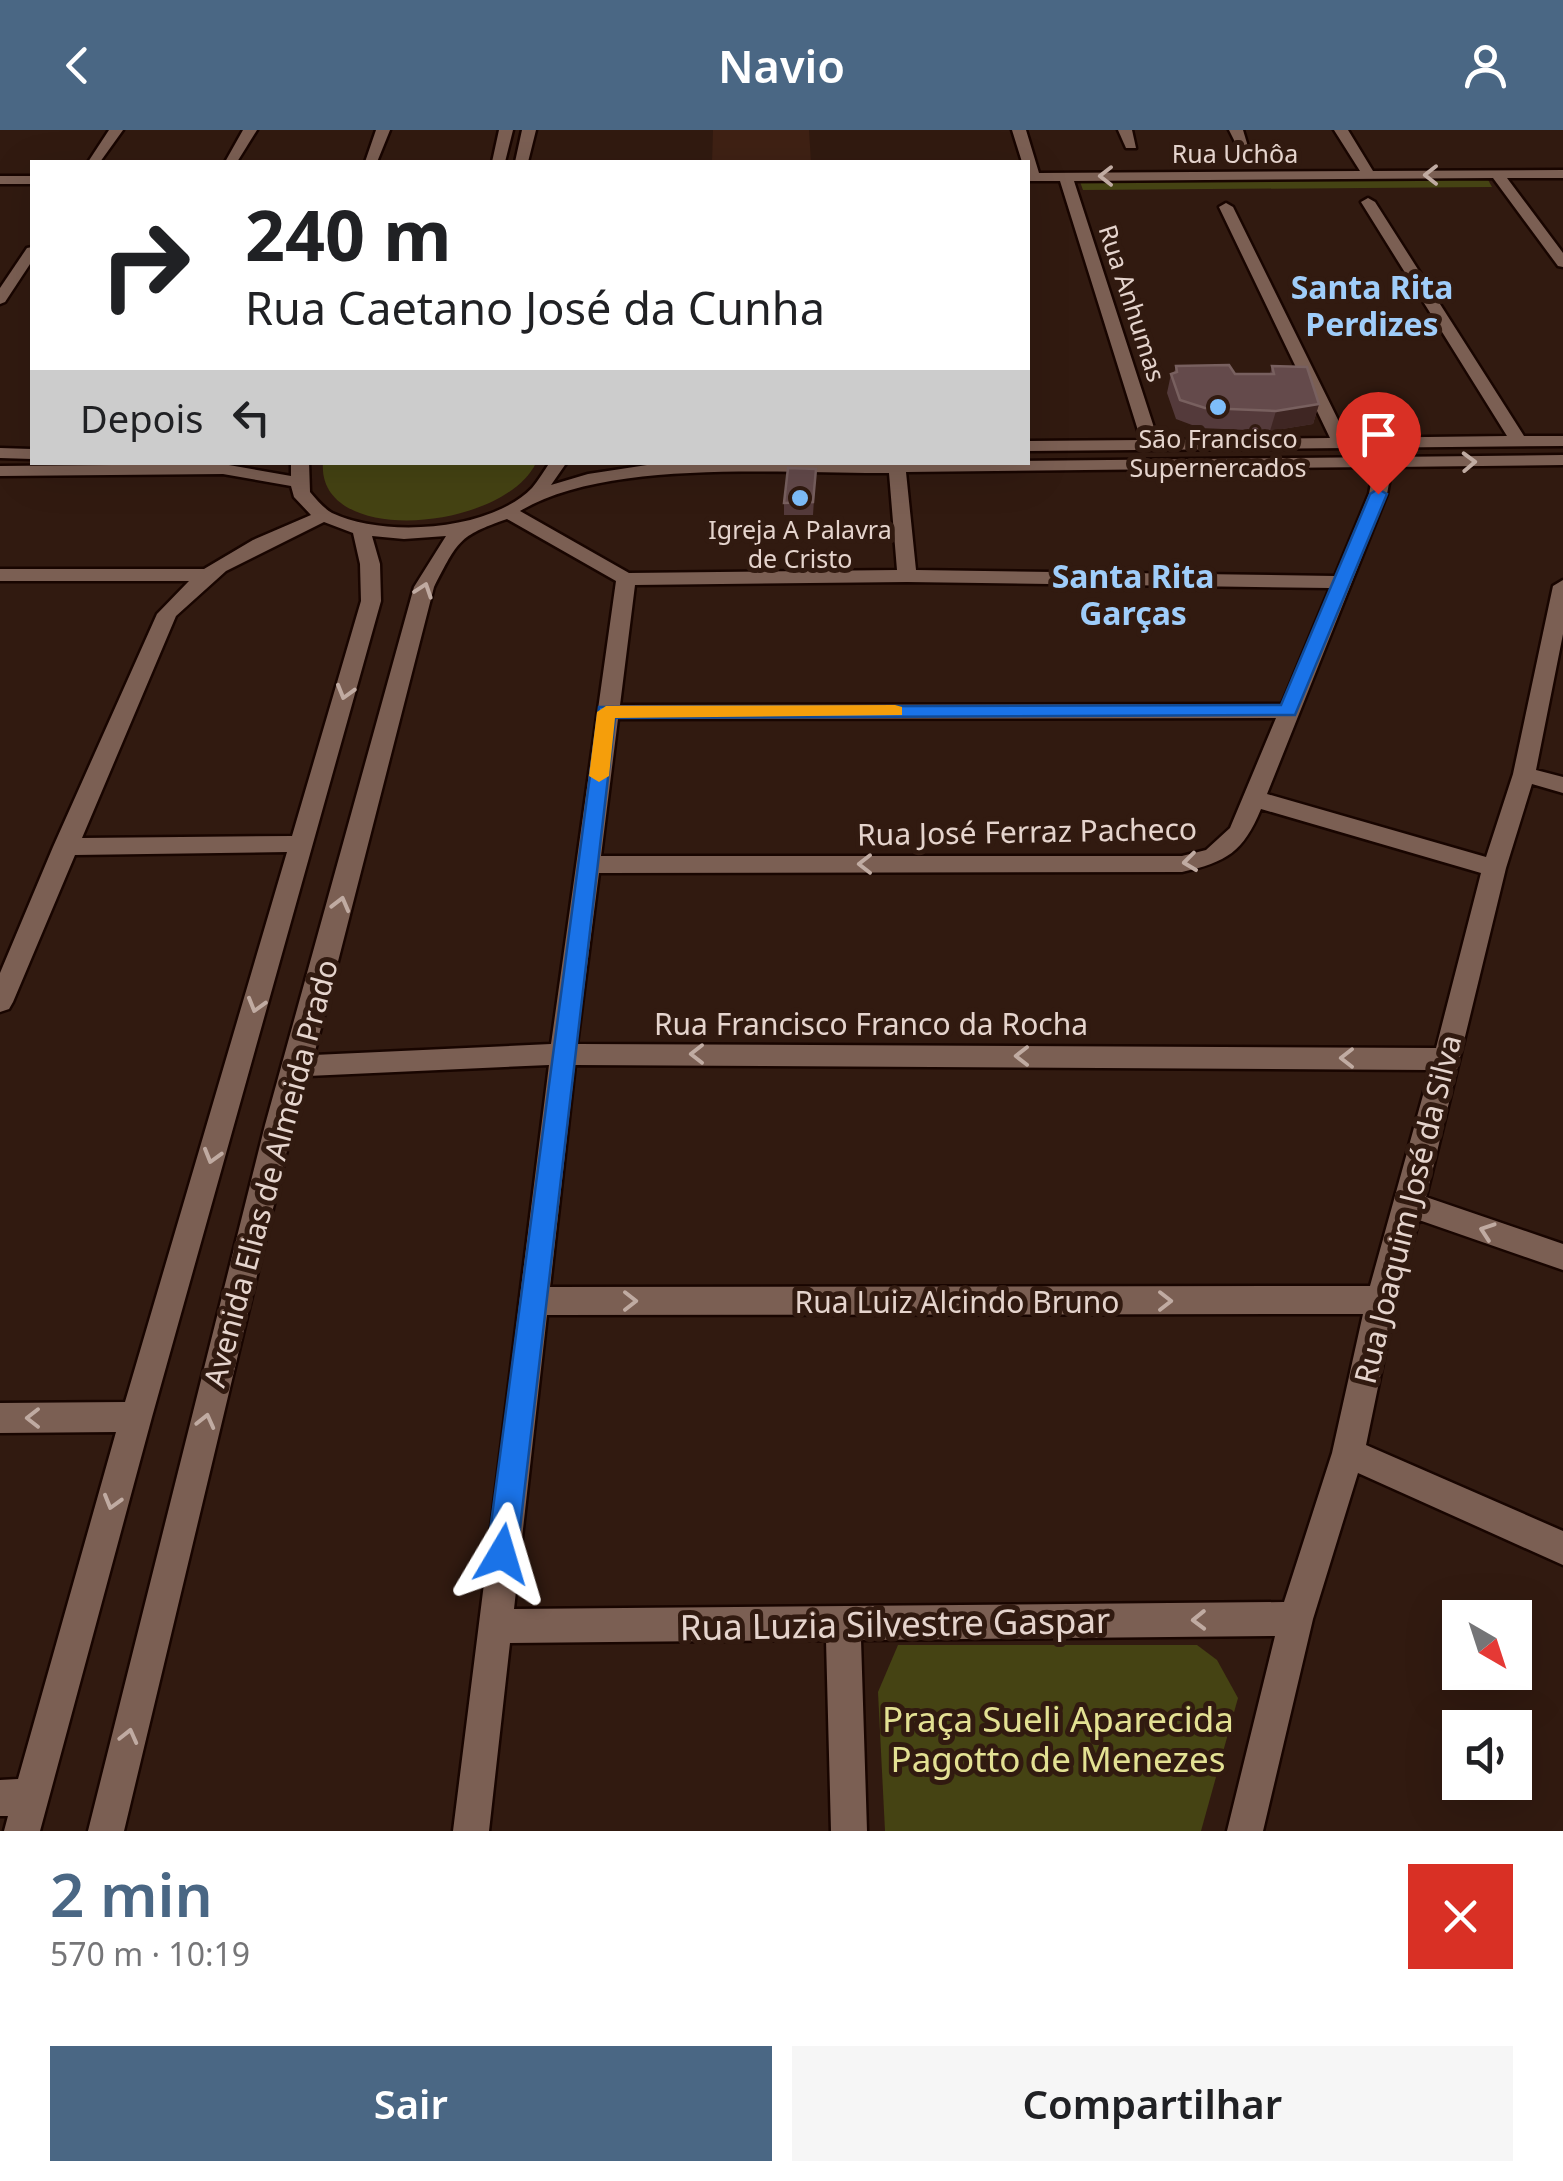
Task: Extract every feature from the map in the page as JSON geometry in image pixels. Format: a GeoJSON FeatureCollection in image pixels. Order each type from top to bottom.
{"type":"FeatureCollection","features":[{"type":"Feature","properties":{"kind":"street"},"geometry":{"type":"LineString","coordinates":[[95,160],[116,130]]}},
{"type":"Feature","properties":{"kind":"street"},"geometry":{"type":"LineString","coordinates":[[233,160],[250,130]]}},
{"type":"Feature","properties":{"kind":"street"},"geometry":{"type":"LineString","coordinates":[[372,160],[384,130]]}},
{"type":"Feature","properties":{"kind":"street"},"geometry":{"type":"LineString","coordinates":[[498,160],[506,130]]}},
{"type":"Feature","properties":{"kind":"street"},"geometry":{"type":"LineString","coordinates":[[522,160],[529,130]]}},
{"type":"Feature","properties":{"kind":"street"},"geometry":{"type":"LineString","coordinates":[[1019,130],[1026,160]]}},
{"type":"Feature","properties":{"kind":"street"},"geometry":{"type":"LineString","coordinates":[[1125,130],[1131,145]]}},
{"type":"Feature","properties":{"kind":"street"},"geometry":{"type":"LineString","coordinates":[[1236,130],[1244,147]]}},
{"type":"Feature","properties":{"kind":"street"},"geometry":{"type":"LineString","coordinates":[[1341,130],[1366,170]]}},
{"type":"Feature","properties":{"kind":"street","name":"Rua Uchôa"},"geometry":{"type":"LineString","coordinates":[[1030,177],[1366,170],[1563,174]]}},
{"type":"Feature","properties":{"kind":"street"},"geometry":{"type":"LineString","coordinates":[[1496,175],[1563,262]]}},
{"type":"Feature","properties":{"kind":"street","name":"Rua Anhumas"},"geometry":{"type":"LineString","coordinates":[[1066,177],[1151,444]]}},
{"type":"Feature","properties":{"kind":"street"},"geometry":{"type":"LineString","coordinates":[[0,180],[30,180]]}},
{"type":"Feature","properties":{"kind":"street"},"geometry":{"type":"LineString","coordinates":[[1368,202],[1518,442]]}},
{"type":"Feature","properties":{"kind":"street"},"geometry":{"type":"LineString","coordinates":[[1226,207],[1341,443]]}},
{"type":"Feature","properties":{"kind":"street"},"geometry":{"type":"LineString","coordinates":[[0,299],[30,253]]}},
{"type":"Feature","properties":{"kind":"street"},"geometry":{"type":"LineString","coordinates":[[1030,446],[1563,442]]}},
{"type":"Feature","properties":{"kind":"street"},"geometry":{"type":"LineString","coordinates":[[1055,446],[1059,467]]}},
{"type":"Feature","properties":{"kind":"street"},"geometry":{"type":"LineString","coordinates":[[0,453],[30,454]]}},
{"type":"Feature","properties":{"kind":"street"},"geometry":{"type":"LineString","coordinates":[[535,497],[588,480],[647,470],[1383,465],[1563,460]]}},
{"type":"Feature","properties":{"kind":"street"},"geometry":{"type":"LineString","coordinates":[[0,471],[299,472],[307,502],[324,516],[361,530],[414,536],[465,529],[510,513],[535,497],[554,477],[558,465]]}},
{"type":"Feature","properties":{"kind":"street","name":"Rua José Ferraz Pacheco"},"geometry":{"type":"LineString","coordinates":[[589,864],[1199,863],[1224,850],[1240,832],[1378,494],[1383,465]]}},
{"type":"Feature","properties":{"kind":"street"},"geometry":{"type":"LineString","coordinates":[[897,468],[907,576]]}},
{"type":"Feature","properties":{"kind":"street"},"geometry":{"type":"LineString","coordinates":[[510,513],[626,578],[907,576],[1342,582]]}},
{"type":"Feature","properties":{"kind":"street"},"geometry":{"type":"LineString","coordinates":[[0,1002],[157,631],[186,591],[204,575],[268,538],[324,516]]}},
{"type":"Feature","properties":{"kind":"street","name":"Avenida Elias de Almeida Prado"},"geometry":{"type":"LineString","coordinates":[[106,1831],[279,1124],[298,1066],[424,586],[447,544],[465,529]]}},
{"type":"Feature","properties":{"kind":"street","name":"Avenida Elias de Almeida Prado"},"geometry":{"type":"LineString","coordinates":[[17,1808],[136,1417],[371,601],[370,564],[361,530]]}},
{"type":"Feature","properties":{"kind":"street"},"geometry":{"type":"LineString","coordinates":[[0,575],[204,575]]}},
{"type":"Feature","properties":{"kind":"street"},"geometry":{"type":"LineString","coordinates":[[472,1831],[563,1054],[626,578]]}},
{"type":"Feature","properties":{"kind":"street","name":"Rua Joaquim José da Silva"},"geometry":{"type":"LineString","coordinates":[[1246,1831],[1296,1618],[1348,1453],[1381,1300],[1410,1204],[1494,868],[1524,774],[1563,586]]}},
{"type":"Feature","properties":{"kind":"street"},"geometry":{"type":"LineString","coordinates":[[606,712],[1288,711]]}},
{"type":"Feature","properties":{"kind":"street"},"geometry":{"type":"LineString","coordinates":[[1524,774],[1563,785]]}},
{"type":"Feature","properties":{"kind":"street"},"geometry":{"type":"LineString","coordinates":[[1255,799],[1494,868]]}},
{"type":"Feature","properties":{"kind":"street"},"geometry":{"type":"LineString","coordinates":[[66,848],[303,844]]}},
{"type":"Feature","properties":{"kind":"street","name":"Rua Francisco Franco da Rocha"},"geometry":{"type":"LineString","coordinates":[[298,1066],[563,1054],[1444,1059]]}},
{"type":"Feature","properties":{"kind":"street"},"geometry":{"type":"LineString","coordinates":[[1410,1204],[1563,1258]]}},
{"type":"Feature","properties":{"kind":"street","name":"Rua Luiz Alcindo Bruno"},"geometry":{"type":"LineString","coordinates":[[533,1301],[1381,1300]]}},
{"type":"Feature","properties":{"kind":"street"},"geometry":{"type":"LineString","coordinates":[[0,1418],[136,1417]]}},
{"type":"Feature","properties":{"kind":"street"},"geometry":{"type":"LineString","coordinates":[[1348,1453],[1563,1548]]}},
{"type":"Feature","properties":{"kind":"street","name":"Rua Luzia Silvestre Gaspar"},"geometry":{"type":"LineString","coordinates":[[494,1626],[1296,1618]]}},
{"type":"Feature","properties":{"kind":"street"},"geometry":{"type":"LineString","coordinates":[[843,1624],[849,1831]]}},
{"type":"Feature","properties":{"kind":"shaded area"},"geometry":{"type":"Polygon","coordinates":[[[713,130],[809,130],[811,160],[712,160],[713,130]]]}},
{"type":"Feature","properties":{"kind":"green space"},"geometry":{"type":"Polygon","coordinates":[[[1487,178],[1492,187],[1083,190],[1079,179],[1487,178]]]}},
{"type":"Feature","properties":{"kind":"green space"},"geometry":{"type":"Polygon","coordinates":[[[324,465],[534,465],[517,486],[488,504],[452,515],[414,520],[379,518],[349,508],[329,490],[324,465]]]}},
{"type":"Feature","properties":{"kind":"green space","name":"Praça Sueli Aparecida Pagotto de Menezes"},"geometry":{"type":"Polygon","coordinates":[[[898,1645],[1197,1645],[1217,1660],[1238,1698],[1201,1831],[885,1831],[878,1692],[898,1645]]]}},
{"type":"Feature","properties":{"kind":"building"},"geometry":{"type":"Polygon","coordinates":[[[1229,365],[1235,374],[1274,374],[1272,366],[1307,367],[1319,404],[1276,411],[1205,408],[1180,400],[1171,374],[1177,372],[1176,366],[1229,365]]]}},
{"type":"Feature","properties":{"kind":"building","name":"Igreja A Palavra de Cristo"},"geometry":{"type":"Polygon","coordinates":[[[788,468],[816,469],[813,502],[784,503],[788,468]]]}},
{"type":"Feature","properties":{"kind":"slow traffic"},"geometry":{"type":"LineString","coordinates":[[599,776],[606,712],[895,711]]}},
{"type":"Feature","properties":{"kind":"place","name":"São Francisco Supernercados"},"geometry":{"type":"Point","coordinates":[1218,407]}},
{"type":"Feature","properties":{"kind":"place","name":"Igreja A Palavra de Cristo"},"geometry":{"type":"Point","coordinates":[800,498]}},
{"type":"Feature","properties":{"kind":"district","name":"Santa Rita Perdizes"},"geometry":{"type":"Point","coordinates":[1372,304]}},
{"type":"Feature","properties":{"kind":"district","name":"Santa Rita Garças"},"geometry":{"type":"Point","coordinates":[1133,594]}},
{"type":"Feature","properties":{"kind":"route"},"geometry":{"type":"LineString","coordinates":[[502,1554],[606,712],[1288,711],[1378,494]]}}]}
